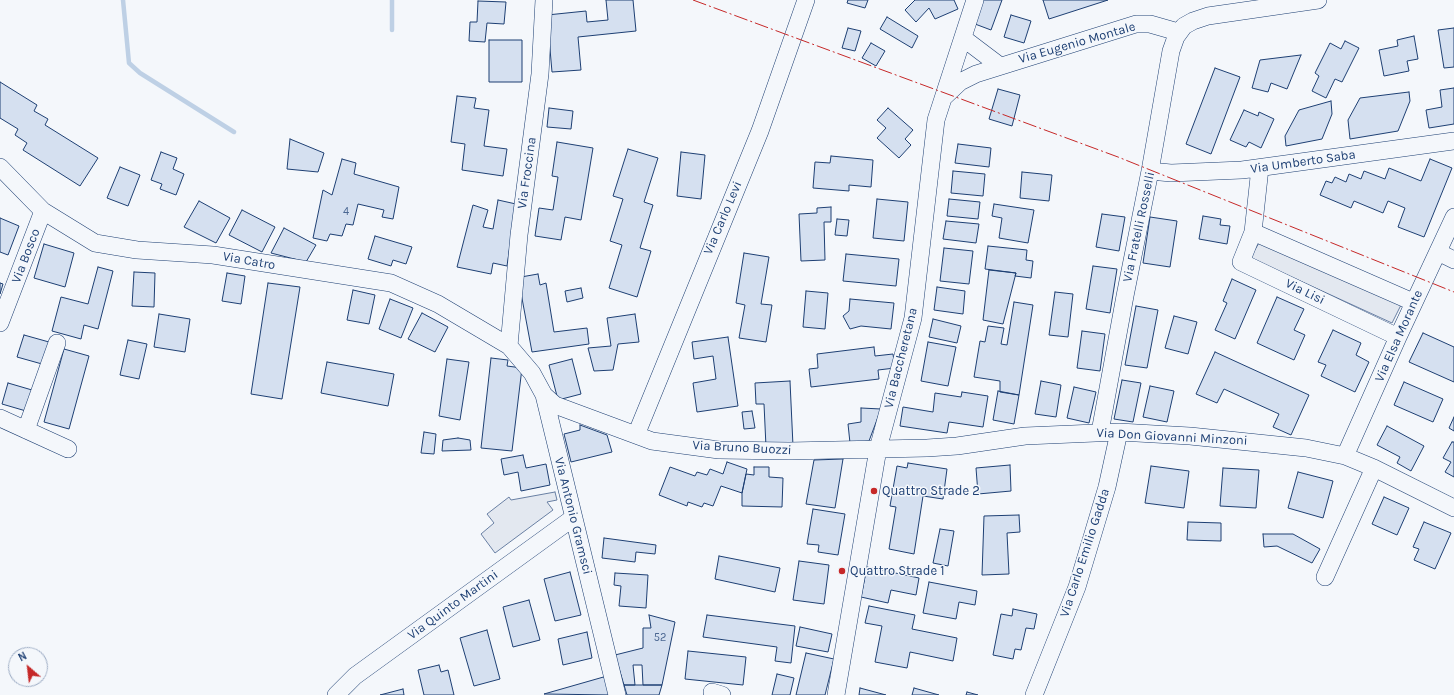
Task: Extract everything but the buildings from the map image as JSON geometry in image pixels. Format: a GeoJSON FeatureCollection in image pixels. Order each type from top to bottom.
{"type":"FeatureCollection","features":[{"type":"Feature","properties":{"kind":"street","name":"Via Froccina"},"geometry":{"type":"LineString","coordinates":[[509,346],[519,235],[539,81],[544,0]]}},
{"type":"Feature","properties":{"kind":"street","name":"Via Carlo Levi"},"geometry":{"type":"LineString","coordinates":[[636,435],[760,131],[806,0]]}},
{"type":"Feature","properties":{"kind":"street","name":"Via Baccheretana"},"geometry":{"type":"LineString","coordinates":[[836,695],[878,448],[912,318],[936,120],[975,0]]}},
{"type":"Feature","properties":{"kind":"street"},"geometry":{"type":"LineString","coordinates":[[1181,29],[1201,18],[1228,7],[1318,0]]}},
{"type":"Feature","properties":{"kind":"street","name":"Via Eugenio Montale"},"geometry":{"type":"LineString","coordinates":[[943,98],[960,82],[1000,66],[1136,24],[1150,24],[1181,29]]}},
{"type":"Feature","properties":{"kind":"street","name":"Via Fratelli Rosselli"},"geometry":{"type":"LineString","coordinates":[[1100,432],[1124,296],[1150,172],[1171,51],[1181,29]]}},
{"type":"Feature","properties":{"kind":"street"},"geometry":{"type":"LineString","coordinates":[[963,38],[1000,66]]}},
{"type":"Feature","properties":{"kind":"street","name":"Via Umberto Saba"},"geometry":{"type":"LineString","coordinates":[[1150,172],[1194,172],[1260,168],[1454,141]]}},
{"type":"Feature","properties":{"kind":"street","name":"Via Catro"},"geometry":{"type":"LineString","coordinates":[[0,167],[43,211],[95,243],[137,250],[213,255],[392,283],[438,304],[509,346]]}},
{"type":"Feature","properties":{"kind":"street","name":"Via Lisi"},"geometry":{"type":"LineString","coordinates":[[1260,168],[1253,232],[1241,262],[1398,337]]}},
{"type":"Feature","properties":{"kind":"street","name":"Via Bosco"},"geometry":{"type":"LineString","coordinates":[[0,323],[43,211]]}},
{"type":"Feature","properties":{"kind":"street","name":"Via Elsa Morante"},"geometry":{"type":"LineString","coordinates":[[1345,456],[1413,302],[1454,217]]}},
{"type":"Feature","properties":{"kind":"street"},"geometry":{"type":"LineString","coordinates":[[1253,232],[1413,302]]}},
{"type":"Feature","properties":{"kind":"street"},"geometry":{"type":"LineString","coordinates":[[1438,252],[1454,260]]}},
{"type":"Feature","properties":{"kind":"street"},"geometry":{"type":"LineString","coordinates":[[26,430],[57,343]]}},
{"type":"Feature","properties":{"kind":"street","name":"Via Antonio Gramsci"},"geometry":{"type":"LineString","coordinates":[[509,346],[532,373],[544,395],[617,695]]}},
{"type":"Feature","properties":{"kind":"street","name":"Via Bruno Buozzi"},"geometry":{"type":"LineString","coordinates":[[544,395],[555,405],[652,441],[719,450],[789,451],[878,448]]}},
{"type":"Feature","properties":{"kind":"street"},"geometry":{"type":"LineString","coordinates":[[0,418],[68,449]]}},
{"type":"Feature","properties":{"kind":"street","name":"Via Don Giovanni Minzoni"},"geometry":{"type":"LineString","coordinates":[[878,448],[956,446],[1025,436],[1100,432],[1190,436],[1259,442],[1306,448],[1345,456],[1374,468],[1454,508]]}},
{"type":"Feature","properties":{"kind":"street","name":"Via Carlo Emilio Gadda"},"geometry":{"type":"LineString","coordinates":[[1034,695],[1077,587],[1107,487],[1119,432]]}},
{"type":"Feature","properties":{"kind":"street"},"geometry":{"type":"LineString","coordinates":[[1325,577],[1374,468]]}},
{"type":"Feature","properties":{"kind":"street","name":"Via Quinto Martini"},"geometry":{"type":"LineString","coordinates":[[336,695],[343,685],[355,676],[574,518]]}},
{"type":"Feature","properties":{"kind":"shaded area"},"geometry":{"type":"Polygon","coordinates":[[[1259,243],[1401,305],[1392,323],[1250,258],[1259,243]]]}},
{"type":"Feature","properties":{"kind":"shaded area"},"geometry":{"type":"Polygon","coordinates":[[[555,492],[557,500],[547,502],[553,510],[495,553],[481,534],[494,523],[487,514],[509,497],[511,500],[555,492]]]}},
{"type":"Feature","properties":{"kind":"waterway"},"geometry":{"type":"LineString","coordinates":[[123,0],[129,63],[140,73],[234,132]]}},
{"type":"Feature","properties":{"kind":"waterway"},"geometry":{"type":"LineString","coordinates":[[392,0],[392,30]]}},
{"type":"Feature","properties":{"kind":"power"},"geometry":{"type":"LineString","coordinates":[[693,0],[1118,157],[1454,292]]}},
{"type":"Feature","properties":{"kind":"place","name":"Quattro Strade 2"},"geometry":{"type":"Point","coordinates":[874,491]}},
{"type":"Feature","properties":{"kind":"place","name":"Quattro Strade 1"},"geometry":{"type":"Point","coordinates":[842,571]}}]}
